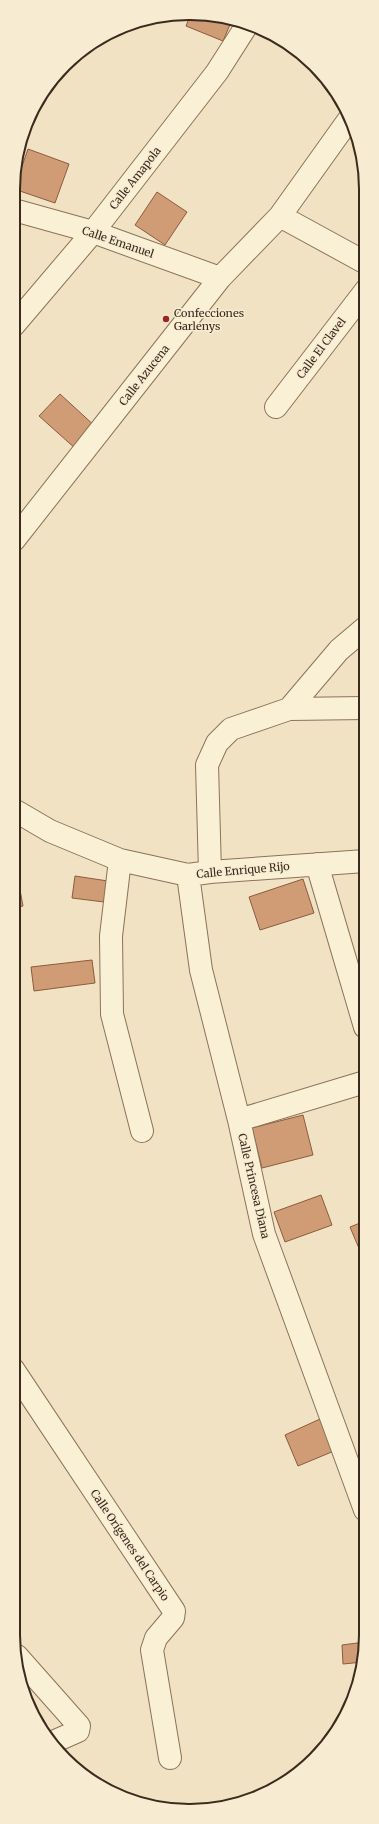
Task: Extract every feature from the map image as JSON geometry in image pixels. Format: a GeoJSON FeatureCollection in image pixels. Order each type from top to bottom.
{"type":"FeatureCollection","features":[{"type":"Feature","properties":{"kind":"street","name":"Calle Amapola"},"geometry":{"type":"LineString","coordinates":[[20,318],[93,232],[217,72],[244,29]]}},
{"type":"Feature","properties":{"kind":"street","name":"Calle Azucena"},"geometry":{"type":"LineString","coordinates":[[20,532],[220,278],[280,216],[346,124]]}},
{"type":"Feature","properties":{"kind":"street","name":"Calle Emanuel"},"geometry":{"type":"LineString","coordinates":[[20,212],[93,232],[220,278]]}},
{"type":"Feature","properties":{"kind":"street"},"geometry":{"type":"LineString","coordinates":[[280,216],[359,259]]}},
{"type":"Feature","properties":{"kind":"street","name":"Calle El Clavel"},"geometry":{"type":"LineString","coordinates":[[276,407],[359,299]]}},
{"type":"Feature","properties":{"kind":"street"},"geometry":{"type":"LineString","coordinates":[[289,709],[339,650],[359,633]]}},
{"type":"Feature","properties":{"kind":"street"},"geometry":{"type":"LineString","coordinates":[[210,872],[207,765],[217,742],[231,729],[289,709],[359,708]]}},
{"type":"Feature","properties":{"kind":"street","name":"Calle Enrique Rijo"},"geometry":{"type":"LineString","coordinates":[[20,814],[50,831],[120,860],[188,875],[210,872],[359,861]]}},
{"type":"Feature","properties":{"kind":"street"},"geometry":{"type":"LineString","coordinates":[[120,860],[111,936],[112,1014],[142,1131]]}},
{"type":"Feature","properties":{"kind":"street"},"geometry":{"type":"LineString","coordinates":[[318,864],[359,1007]]}},
{"type":"Feature","properties":{"kind":"street","name":"Calle Princesa Diana"},"geometry":{"type":"LineString","coordinates":[[188,875],[201,970],[239,1120],[264,1234],[359,1494]]}},
{"type":"Feature","properties":{"kind":"street"},"geometry":{"type":"LineString","coordinates":[[239,1120],[359,1084]]}},
{"type":"Feature","properties":{"kind":"street","name":"Calle Orígenes del Carpio"},"geometry":{"type":"LineString","coordinates":[[20,1379],[174,1610],[173,1618],[156,1638],[152,1650],[170,1758]]}},
{"type":"Feature","properties":{"kind":"street"},"geometry":{"type":"LineString","coordinates":[[22,1661],[79,1726],[78,1731],[57,1740]]}},
{"type":"Feature","properties":{"kind":"building"},"geometry":{"type":"Polygon","coordinates":[[[188,20],[212,21],[230,25],[223,41],[186,26],[188,20]]]}},
{"type":"Feature","properties":{"kind":"building"},"geometry":{"type":"Polygon","coordinates":[[[28,149],[69,164],[55,203],[20,191],[21,170],[28,149]]]}},
{"type":"Feature","properties":{"kind":"building"},"geometry":{"type":"Polygon","coordinates":[[[157,192],[187,212],[165,245],[135,225],[157,192]]]}},
{"type":"Feature","properties":{"kind":"building"},"geometry":{"type":"Polygon","coordinates":[[[60,394],[97,428],[77,450],[39,416],[60,394]]]}},
{"type":"Feature","properties":{"kind":"building"},"geometry":{"type":"Polygon","coordinates":[[[75,876],[108,881],[104,902],[72,898],[75,876]]]}},
{"type":"Feature","properties":{"kind":"building"},"geometry":{"type":"Polygon","coordinates":[[[303,879],[314,913],[260,930],[249,897],[303,879]]]}},
{"type":"Feature","properties":{"kind":"building"},"geometry":{"type":"Polygon","coordinates":[[[20,890],[23,906],[20,907],[20,890]]]}},
{"type":"Feature","properties":{"kind":"building"},"geometry":{"type":"Polygon","coordinates":[[[92,960],[95,983],[34,991],[31,967],[92,960]]]}},
{"type":"Feature","properties":{"kind":"building"},"geometry":{"type":"Polygon","coordinates":[[[303,1115],[313,1155],[262,1168],[252,1128],[303,1115]]]}},
{"type":"Feature","properties":{"kind":"building"},"geometry":{"type":"Polygon","coordinates":[[[321,1195],[332,1225],[285,1242],[274,1212],[321,1195]]]}},
{"type":"Feature","properties":{"kind":"building"},"geometry":{"type":"Polygon","coordinates":[[[359,1223],[359,1248],[350,1227],[359,1223]]]}},
{"type":"Feature","properties":{"kind":"building"},"geometry":{"type":"Polygon","coordinates":[[[320,1419],[334,1451],[298,1466],[285,1435],[320,1419]]]}},
{"type":"Feature","properties":{"kind":"building"},"geometry":{"type":"Polygon","coordinates":[[[359,1643],[357,1663],[343,1664],[342,1645],[359,1643]]]}},
{"type":"Feature","properties":{"kind":"place","name":"Confecciones Garlenys"},"geometry":{"type":"Point","coordinates":[166,319]}}]}
